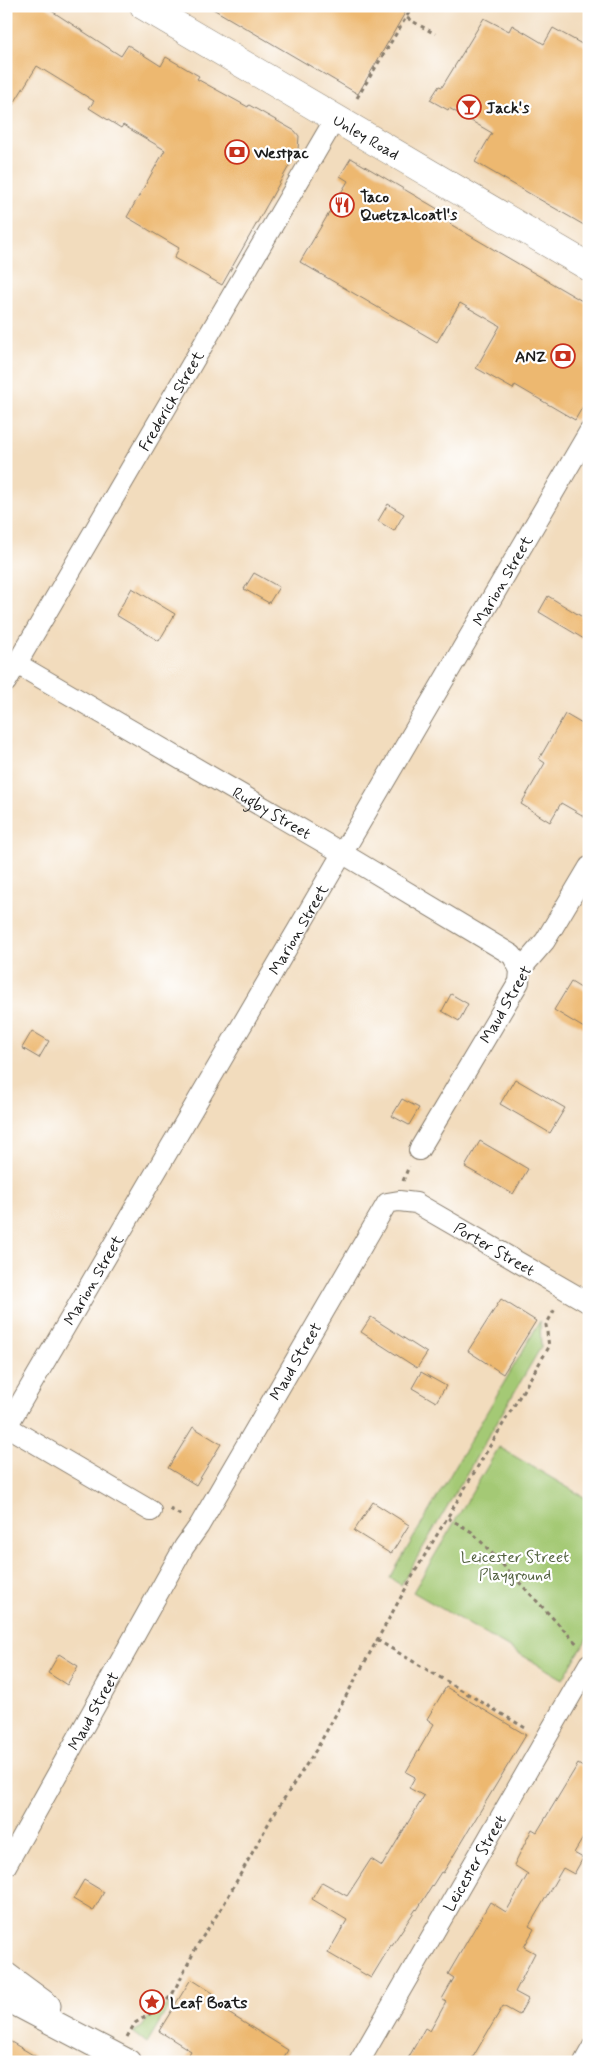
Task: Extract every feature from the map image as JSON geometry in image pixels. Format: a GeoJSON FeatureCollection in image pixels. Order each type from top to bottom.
{"type":"FeatureCollection","features":[{"type":"Feature","properties":{"kind":"main road","name":"Unley Road"},"geometry":{"type":"LineString","coordinates":[[144,6],[589,268]]}},
{"type":"Feature","properties":{"kind":"street","name":"Frederick Street"},"geometry":{"type":"LineString","coordinates":[[6,682],[335,119]]}},
{"type":"Feature","properties":{"kind":"street","name":"Marion Street"},"geometry":{"type":"LineString","coordinates":[[6,1427],[589,432]]}},
{"type":"Feature","properties":{"kind":"street","name":"Rugby Street"},"geometry":{"type":"LineString","coordinates":[[17,664],[342,853],[512,956],[520,970]]}},
{"type":"Feature","properties":{"kind":"street","name":"Maud Street"},"geometry":{"type":"LineString","coordinates":[[419,1150],[520,982],[520,970],[545,941],[589,867]]}},
{"type":"Feature","properties":{"kind":"street","name":"Maud Street"},"geometry":{"type":"LineString","coordinates":[[6,1866],[184,1547],[199,1526],[387,1203],[399,1201]]}},
{"type":"Feature","properties":{"kind":"street","name":"Porter Street"},"geometry":{"type":"LineString","coordinates":[[399,1201],[416,1203],[589,1302]]}},
{"type":"Feature","properties":{"kind":"street"},"geometry":{"type":"LineString","coordinates":[[6,1427],[150,1511]]}},
{"type":"Feature","properties":{"kind":"street","name":"Leicester Street"},"geometry":{"type":"LineString","coordinates":[[359,2062],[545,1740],[586,1656]]}},
{"type":"Feature","properties":{"kind":"street"},"geometry":{"type":"LineString","coordinates":[[6,1975],[122,2058]]}},
{"type":"Feature","properties":{"kind":"street"},"geometry":{"type":"LineString","coordinates":[[6,1998],[122,2058]]}},
{"type":"Feature","properties":{"kind":"lane"},"geometry":{"type":"LineString","coordinates":[[580,2059],[589,2043]]}},
{"type":"Feature","properties":{"kind":"path"},"geometry":{"type":"LineString","coordinates":[[357,98],[414,6]]}},
{"type":"Feature","properties":{"kind":"path"},"geometry":{"type":"LineString","coordinates":[[407,18],[435,34]]}},
{"type":"Feature","properties":{"kind":"path"},"geometry":{"type":"LineString","coordinates":[[399,1201],[404,1176],[419,1150]]}},
{"type":"Feature","properties":{"kind":"path"},"geometry":{"type":"LineString","coordinates":[[130,2032],[136,2023],[161,2007],[173,1993],[198,1944],[224,1904],[272,1817],[316,1750],[377,1640],[549,1347],[546,1325],[558,1304]]}},
{"type":"Feature","properties":{"kind":"path"},"geometry":{"type":"LineString","coordinates":[[150,1511],[167,1508],[199,1526]]}},
{"type":"Feature","properties":{"kind":"path"},"geometry":{"type":"LineString","coordinates":[[448,1518],[472,1532],[586,1656]]}},
{"type":"Feature","properties":{"kind":"path"},"geometry":{"type":"LineString","coordinates":[[377,1640],[545,1740]]}},
{"type":"Feature","properties":{"kind":"green space"},"geometry":{"type":"Polygon","coordinates":[[[540,1321],[541,1347],[401,1585],[390,1578],[540,1321]]]}},
{"type":"Feature","properties":{"kind":"green space","name":"Leicester Street Playground"},"geometry":{"type":"Polygon","coordinates":[[[499,1447],[589,1500],[589,1635],[563,1679],[413,1592],[499,1447]]]}},
{"type":"Feature","properties":{"kind":"green space"},"geometry":{"type":"Polygon","coordinates":[[[172,2001],[147,2043],[133,2032],[142,2027],[148,2018],[172,2001]]]}},
{"type":"Feature","properties":{"kind":"building"},"geometry":{"type":"Polygon","coordinates":[[[14,6],[44,6],[121,56],[128,45],[161,66],[166,57],[199,76],[197,79],[248,107],[249,105],[295,131],[299,136],[298,150],[222,285],[174,258],[179,248],[127,217],[165,150],[123,125],[121,128],[89,108],[94,101],[37,66],[6,116],[6,13],[14,6]]]}},
{"type":"Feature","properties":{"kind":"building"},"geometry":{"type":"Polygon","coordinates":[[[208,6],[409,6],[358,94],[208,6]]]}},
{"type":"Feature","properties":{"kind":"building"},"geometry":{"type":"Polygon","coordinates":[[[484,18],[509,31],[512,25],[544,44],[553,28],[589,48],[589,228],[475,162],[492,133],[449,108],[448,110],[430,100],[439,86],[442,87],[484,18]]]}},
{"type":"Feature","properties":{"kind":"building"},"geometry":{"type":"Polygon","coordinates":[[[351,158],[453,218],[450,224],[589,305],[589,396],[575,420],[515,385],[513,389],[476,368],[500,326],[460,303],[437,342],[300,262],[348,181],[340,176],[351,158]]]}},
{"type":"Feature","properties":{"kind":"building"},"geometry":{"type":"Polygon","coordinates":[[[388,504],[404,514],[394,531],[378,521],[388,504]]]}},
{"type":"Feature","properties":{"kind":"building"},"geometry":{"type":"Polygon","coordinates":[[[254,573],[279,587],[269,603],[244,589],[254,573]]]}},
{"type":"Feature","properties":{"kind":"building"},"geometry":{"type":"Polygon","coordinates":[[[132,588],[175,614],[159,641],[116,615],[132,588]]]}},
{"type":"Feature","properties":{"kind":"building"},"geometry":{"type":"Polygon","coordinates":[[[548,596],[589,621],[589,642],[539,612],[548,596]]]}},
{"type":"Feature","properties":{"kind":"building"},"geometry":{"type":"Polygon","coordinates":[[[565,714],[589,728],[589,819],[561,803],[550,822],[521,804],[545,763],[539,759],[565,714]]]}},
{"type":"Feature","properties":{"kind":"building"},"geometry":{"type":"Polygon","coordinates":[[[571,982],[589,993],[589,1031],[554,1010],[571,982]]]}},
{"type":"Feature","properties":{"kind":"building"},"geometry":{"type":"Polygon","coordinates":[[[451,994],[468,1004],[459,1021],[442,1011],[451,994]]]}},
{"type":"Feature","properties":{"kind":"building"},"geometry":{"type":"Polygon","coordinates":[[[32,1031],[49,1041],[39,1058],[22,1048],[32,1031]]]}},
{"type":"Feature","properties":{"kind":"building"},"geometry":{"type":"Polygon","coordinates":[[[515,1079],[565,1108],[550,1133],[500,1104],[515,1079]]]}},
{"type":"Feature","properties":{"kind":"building"},"geometry":{"type":"Polygon","coordinates":[[[402,1099],[419,1108],[409,1125],[392,1116],[402,1099]]]}},
{"type":"Feature","properties":{"kind":"building"},"geometry":{"type":"Polygon","coordinates":[[[480,1141],[528,1169],[513,1194],[465,1167],[480,1141]]]}},
{"type":"Feature","properties":{"kind":"building"},"geometry":{"type":"Polygon","coordinates":[[[501,1299],[536,1321],[503,1374],[468,1351],[501,1299]]]}},
{"type":"Feature","properties":{"kind":"building"},"geometry":{"type":"Polygon","coordinates":[[[371,1317],[427,1353],[417,1368],[361,1332],[371,1317]]]}},
{"type":"Feature","properties":{"kind":"building"},"geometry":{"type":"Polygon","coordinates":[[[421,1372],[446,1386],[436,1402],[412,1388],[421,1372]]]}},
{"type":"Feature","properties":{"kind":"building"},"geometry":{"type":"Polygon","coordinates":[[[193,1427],[221,1444],[196,1485],[168,1468],[193,1427]]]}},
{"type":"Feature","properties":{"kind":"building"},"geometry":{"type":"Polygon","coordinates":[[[373,1502],[409,1525],[391,1554],[354,1531],[373,1502]]]}},
{"type":"Feature","properties":{"kind":"building"},"geometry":{"type":"Polygon","coordinates":[[[59,1654],[78,1666],[67,1685],[48,1673],[59,1654]]]}},
{"type":"Feature","properties":{"kind":"building"},"geometry":{"type":"Polygon","coordinates":[[[446,1687],[526,1735],[443,1873],[441,1872],[371,1978],[328,1953],[347,1920],[312,1899],[322,1882],[347,1896],[371,1859],[382,1866],[424,1796],[409,1788],[415,1777],[406,1772],[434,1724],[427,1719],[446,1687]]]}},
{"type":"Feature","properties":{"kind":"building"},"geometry":{"type":"Polygon","coordinates":[[[578,1764],[589,1771],[589,1828],[574,1853],[583,1858],[574,1874],[563,1868],[529,1926],[534,1929],[524,1947],[535,1953],[515,1992],[528,1999],[519,2015],[503,2006],[470,2062],[406,2062],[425,2028],[430,2031],[446,2002],[442,1999],[454,1978],[448,1974],[490,1902],[506,1912],[528,1874],[514,1865],[532,1829],[537,1832],[578,1764]]]}},
{"type":"Feature","properties":{"kind":"building"},"geometry":{"type":"Polygon","coordinates":[[[84,1880],[104,1892],[93,1911],[73,1899],[84,1880]]]}},
{"type":"Feature","properties":{"kind":"building"},"geometry":{"type":"Polygon","coordinates":[[[191,1979],[213,1993],[209,2001],[288,2050],[281,2062],[184,2062],[191,2051],[159,2031],[191,1979]]]}},
{"type":"Feature","properties":{"kind":"building"},"geometry":{"type":"Polygon","coordinates":[[[6,2039],[45,2062],[6,2062],[6,2039]]]}},
{"type":"Feature","properties":{"kind":"place","name":"Jack's"},"geometry":{"type":"Point","coordinates":[469,107]}},
{"type":"Feature","properties":{"kind":"place","name":"Westpac"},"geometry":{"type":"Point","coordinates":[237,152]}},
{"type":"Feature","properties":{"kind":"place","name":"Taco Quetzalcoatl's"},"geometry":{"type":"Point","coordinates":[342,205]}},
{"type":"Feature","properties":{"kind":"place","name":"ANZ"},"geometry":{"type":"Point","coordinates":[563,356]}},
{"type":"Feature","properties":{"kind":"place","name":"Leaf Boats"},"geometry":{"type":"Point","coordinates":[152,2002]}}]}
